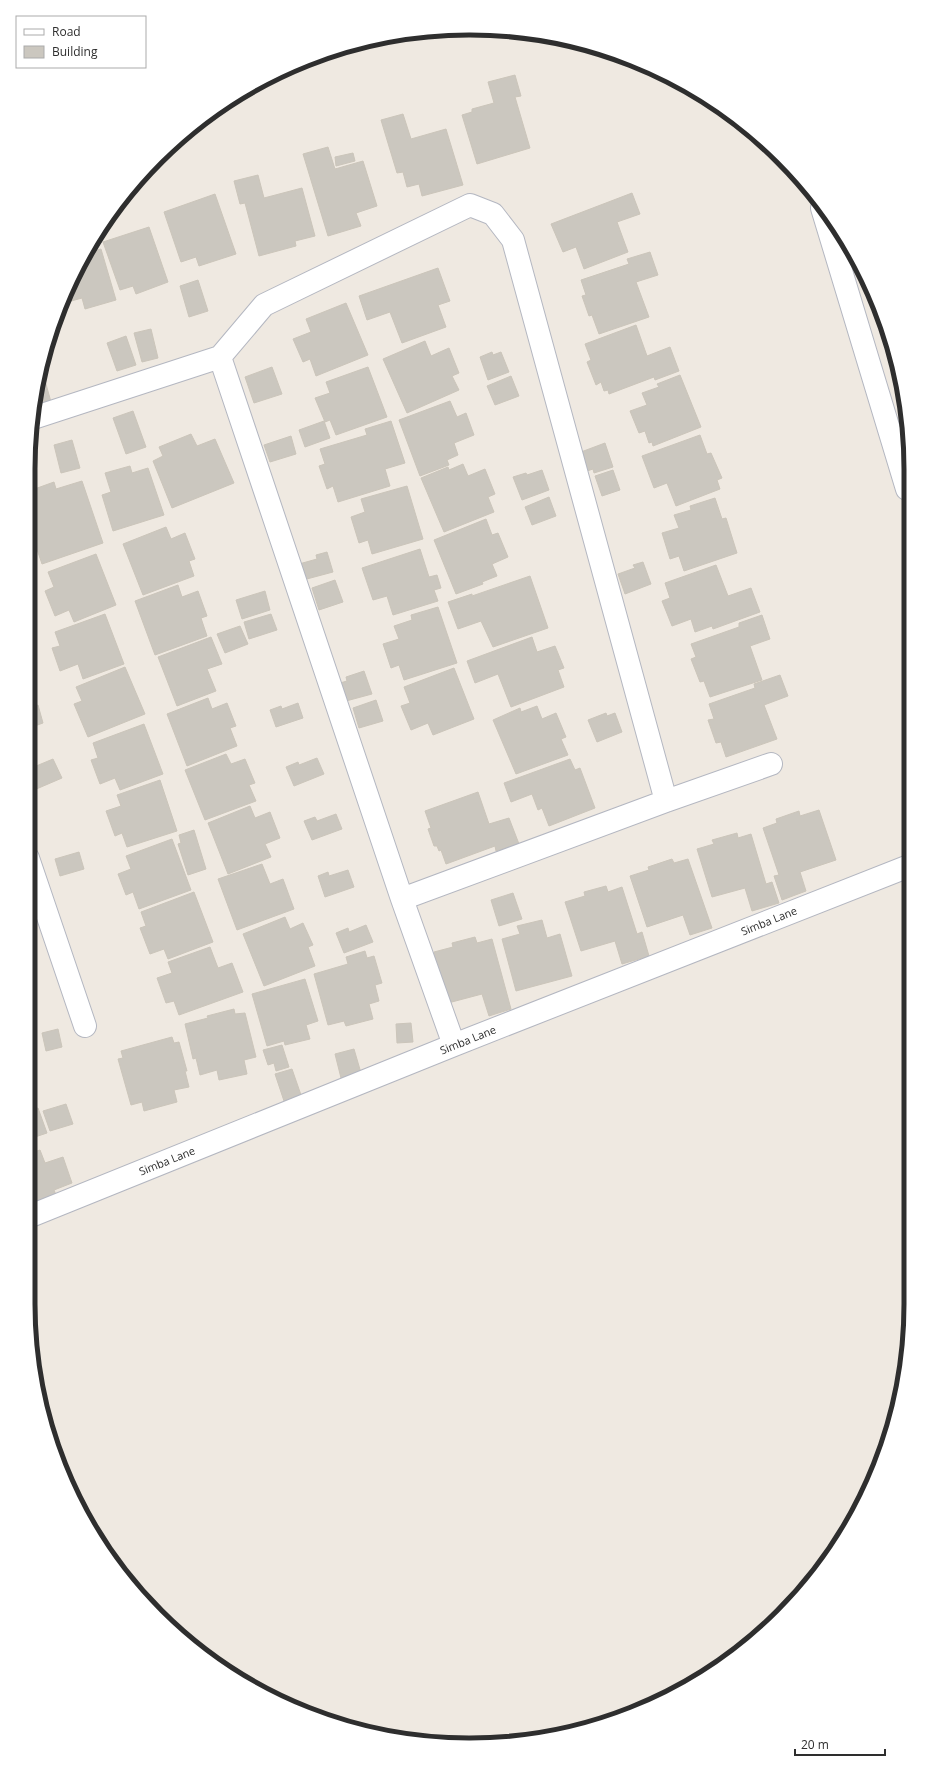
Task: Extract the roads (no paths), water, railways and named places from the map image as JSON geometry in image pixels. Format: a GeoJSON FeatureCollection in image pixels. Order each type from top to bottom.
{"type":"FeatureCollection","features":[{"type":"Feature","properties":{"kind":"street"},"geometry":{"type":"LineString","coordinates":[[39,416],[220,357],[264,305],[470,205],[493,214],[513,240],[666,801]]}},
{"type":"Feature","properties":{"kind":"street"},"geometry":{"type":"LineString","coordinates":[[826,221],[904,479]]}},
{"type":"Feature","properties":{"kind":"street"},"geometry":{"type":"LineString","coordinates":[[220,357],[402,899],[454,1045]]}},
{"type":"Feature","properties":{"kind":"street"},"geometry":{"type":"LineString","coordinates":[[402,899],[666,801],[771,764]]}},
{"type":"Feature","properties":{"kind":"street","name":"Simba Lane"},"geometry":{"type":"LineString","coordinates":[[35,1214],[454,1045],[904,868]]}},
{"type":"Feature","properties":{"kind":"street"},"geometry":{"type":"LineString","coordinates":[[35,879],[85,1026]]}}]}
